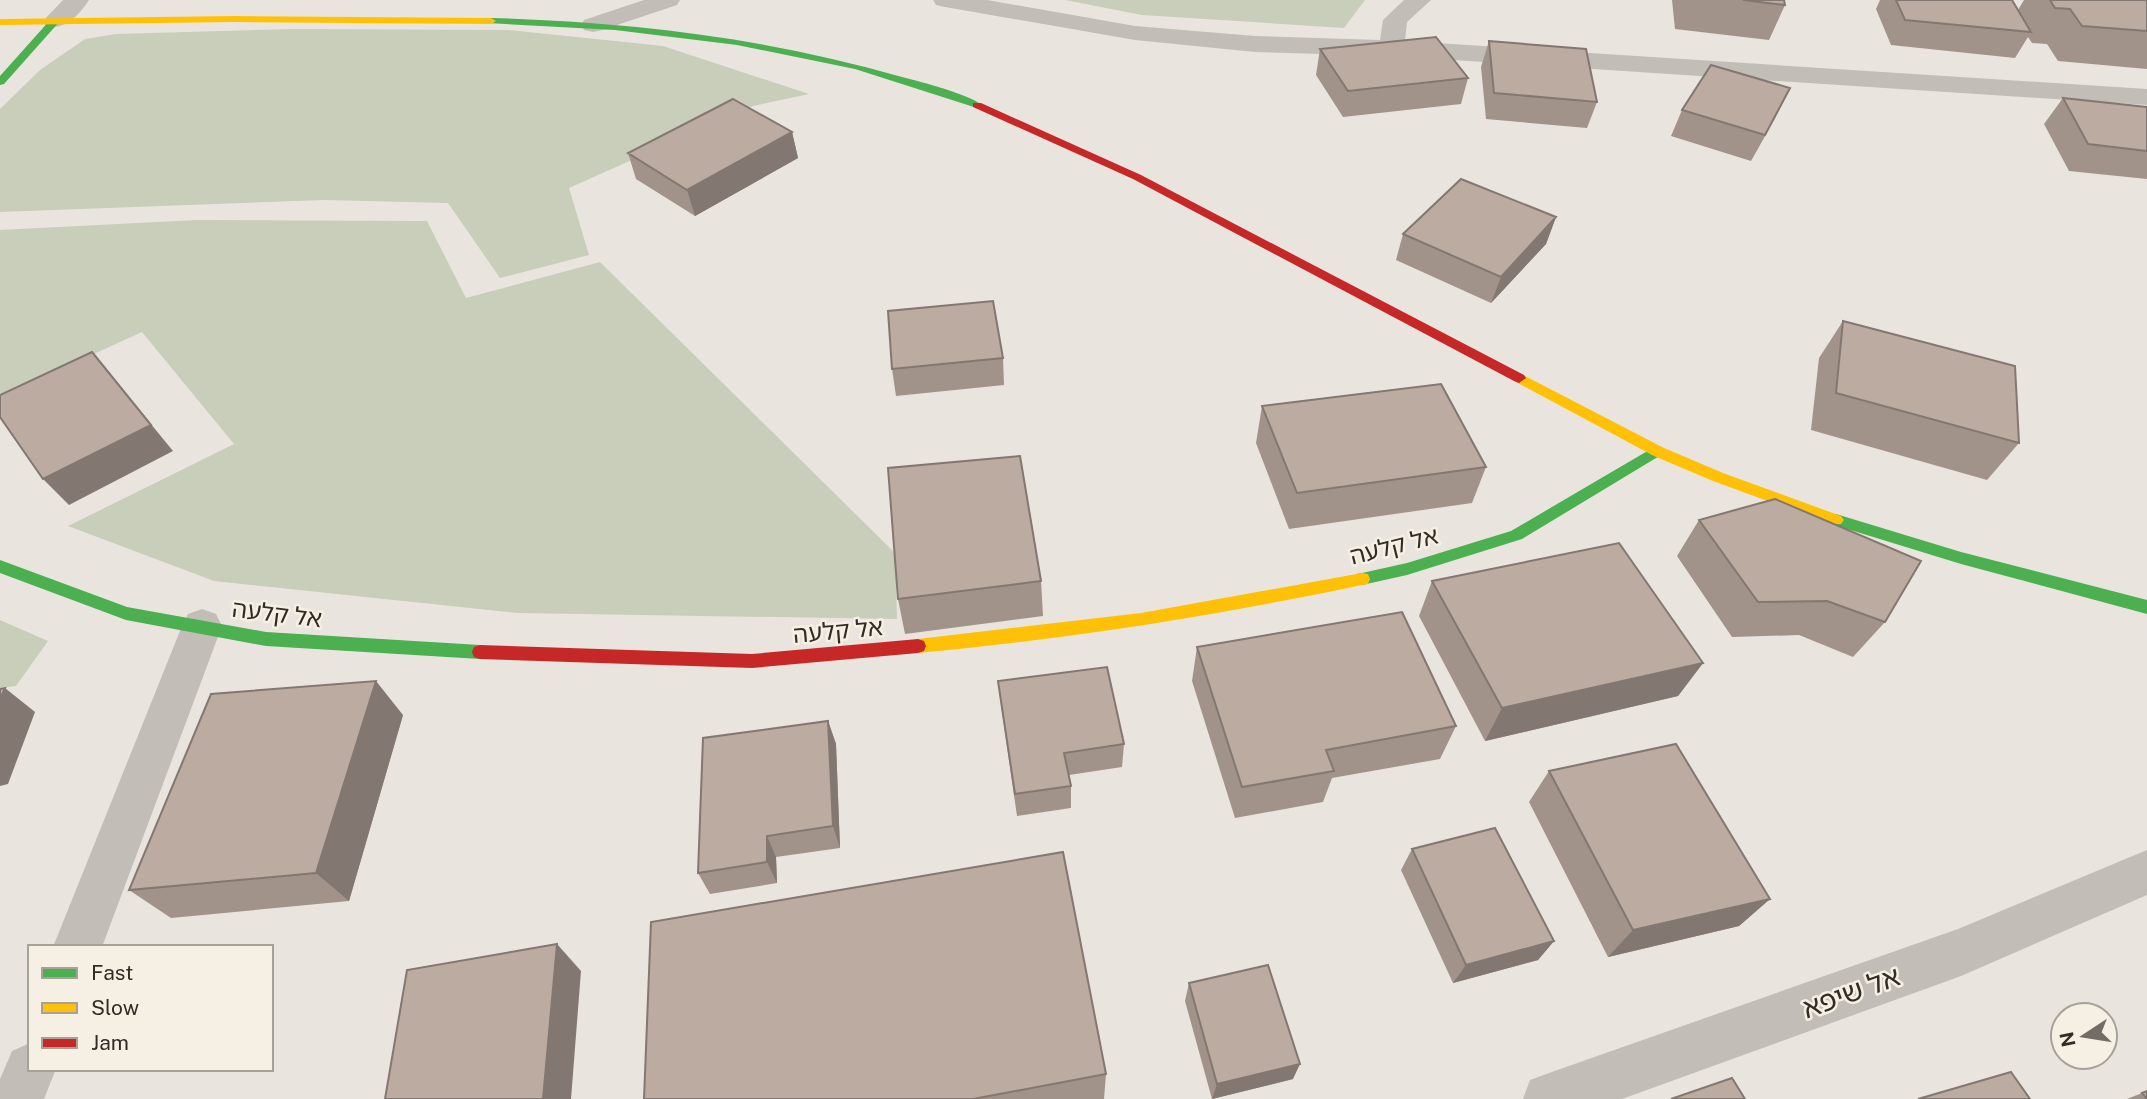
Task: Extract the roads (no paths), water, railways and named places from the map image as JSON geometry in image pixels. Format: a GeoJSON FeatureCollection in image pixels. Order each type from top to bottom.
{"type":"FeatureCollection","features":[{"type":"Feature","properties":{"kind":"street"},"geometry":{"type":"LineString","coordinates":[[0,82],[77,0]]}},
{"type":"Feature","properties":{"kind":"street"},"geometry":{"type":"LineString","coordinates":[[593,25],[668,0]]}},
{"type":"Feature","properties":{"kind":"street"},"geometry":{"type":"LineString","coordinates":[[945,0],[1135,33],[1255,44],[1392,48],[2147,97]]}},
{"type":"Feature","properties":{"kind":"street"},"geometry":{"type":"LineString","coordinates":[[1392,48],[1395,20],[1419,0]]}},
{"type":"Feature","properties":{"kind":"street"},"geometry":{"type":"LineString","coordinates":[[0,22],[464,19],[593,25],[677,32],[851,64],[951,96],[1049,135],[1262,240],[1656,451],[1758,493],[1904,540],[2147,607]]}},
{"type":"Feature","properties":{"kind":"street","name":"אל קלעה"},"geometry":{"type":"LineString","coordinates":[[0,566],[126,613],[265,639],[442,651],[752,661],[1003,639],[1243,604],[1408,569],[1516,535],[1656,451]]}},
{"type":"Feature","properties":{"kind":"street"},"geometry":{"type":"LineString","coordinates":[[79,945],[202,626]]}},
{"type":"Feature","properties":{"kind":"street","name":"אל שיפא"},"geometry":{"type":"LineString","coordinates":[[1549,1099],[1961,952],[2147,872]]}},
{"type":"Feature","properties":{"kind":"street"},"geometry":{"type":"LineString","coordinates":[[18,1099],[29,1071]]}}]}
